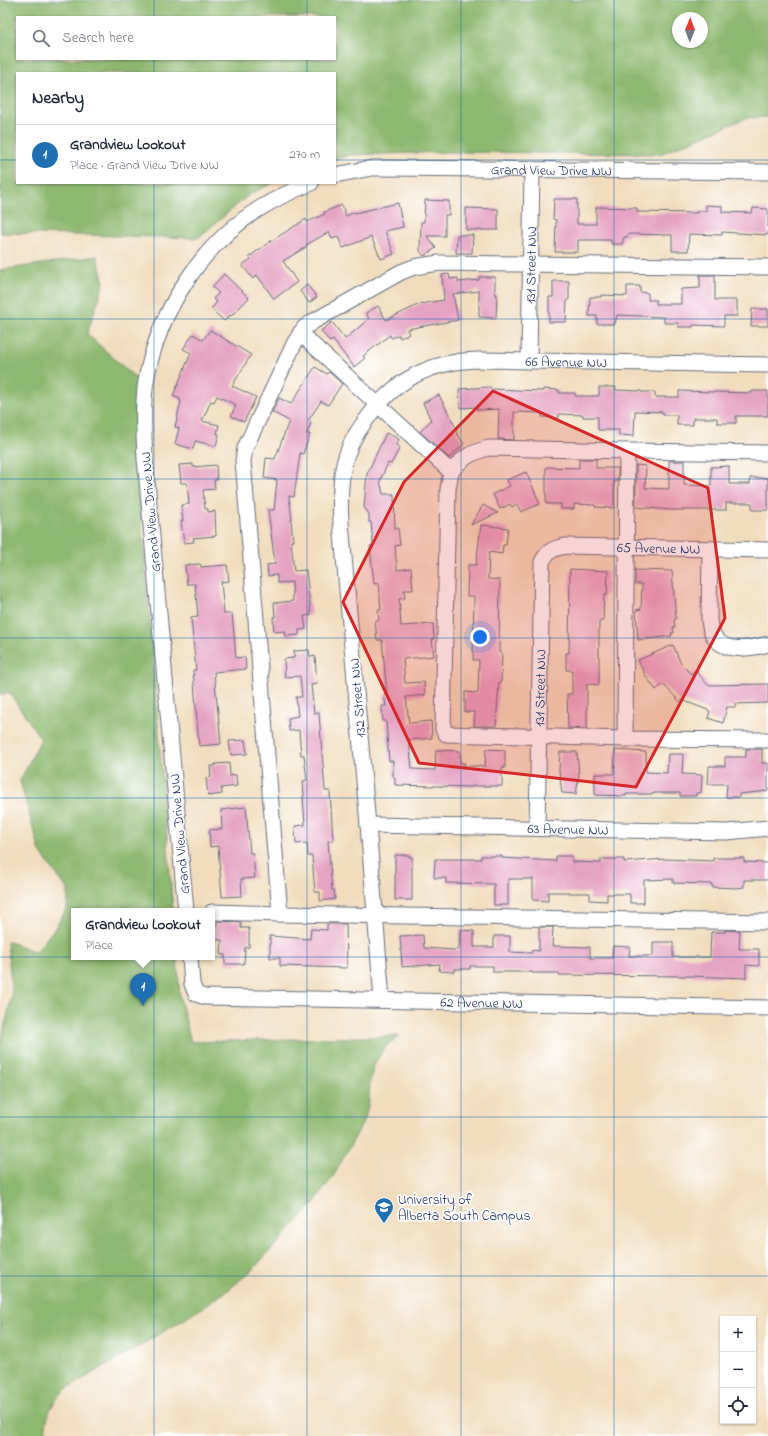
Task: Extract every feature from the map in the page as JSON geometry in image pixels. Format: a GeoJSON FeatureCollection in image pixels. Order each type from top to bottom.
{"type":"FeatureCollection","features":[{"type":"Feature","properties":{"kind":"street","name":"Grand View Drive NW"},"geometry":{"type":"LineString","coordinates":[[336,175],[372,168],[768,172]]}},
{"type":"Feature","properties":{"kind":"street","name":"131 Street NW"},"geometry":{"type":"LineString","coordinates":[[529,361],[532,169]]}},
{"type":"Feature","properties":{"kind":"street","name":"Grand View Drive NW"},"geometry":{"type":"LineString","coordinates":[[186,908],[145,459],[143,429],[146,382],[150,360],[157,337],[173,302],[190,274],[208,252],[234,227],[260,208],[285,194],[309,184]]}},
{"type":"Feature","properties":{"kind":"street"},"geometry":{"type":"LineString","coordinates":[[280,914],[243,461],[245,448],[300,333],[314,321],[401,272],[414,267],[439,263],[768,268]]}},
{"type":"Feature","properties":{"kind":"street"},"geometry":{"type":"LineString","coordinates":[[300,333],[451,472]]}},
{"type":"Feature","properties":{"kind":"street","name":"66 Avenue NW"},"geometry":{"type":"LineString","coordinates":[[377,404],[391,390],[410,377],[428,369],[448,363],[472,360],[768,365]]}},
{"type":"Feature","properties":{"kind":"street","name":"132 Street NW"},"geometry":{"type":"LineString","coordinates":[[377,404],[362,425],[352,443],[343,468],[340,492],[341,523],[382,1000]]}},
{"type":"Feature","properties":{"kind":"street"},"geometry":{"type":"LineString","coordinates":[[768,453],[488,448],[471,453],[459,462],[451,472],[448,489],[443,728],[446,734],[625,739],[768,740]]}},
{"type":"Feature","properties":{"kind":"street"},"geometry":{"type":"LineString","coordinates":[[625,739],[627,451]]}},
{"type":"Feature","properties":{"kind":"street","name":"65 Avenue NW"},"geometry":{"type":"LineString","coordinates":[[550,550],[566,546],[768,550]]}},
{"type":"Feature","properties":{"kind":"street"},"geometry":{"type":"LineString","coordinates":[[710,549],[709,627],[712,636],[726,646],[735,648],[745,648],[768,644]]}},
{"type":"Feature","properties":{"kind":"street","name":"131 Street NW"},"geometry":{"type":"LineString","coordinates":[[537,828],[542,562],[550,550]]}},
{"type":"Feature","properties":{"kind":"street","name":"63 Avenue NW"},"geometry":{"type":"LineString","coordinates":[[368,825],[727,832],[768,828]]}},
{"type":"Feature","properties":{"kind":"street"},"geometry":{"type":"LineString","coordinates":[[215,912],[768,922]]}},
{"type":"Feature","properties":{"kind":"street","name":"62 Avenue NW"},"geometry":{"type":"LineString","coordinates":[[190,960],[192,984],[196,994],[205,997],[768,1008]]}},
{"type":"Feature","properties":{"kind":"highlighted area"},"geometry":{"type":"Polygon","coordinates":[[[493,391],[708,488],[725,618],[636,787],[419,763],[343,602],[404,482],[493,391]]]}},
{"type":"Feature","properties":{"kind":"green space"},"geometry":{"type":"Polygon","coordinates":[[[0,0],[768,0],[768,117],[746,118],[660,154],[449,152],[350,155],[336,159],[336,72],[16,72],[16,184],[271,184],[250,194],[198,238],[1,233],[0,0]]]}},
{"type":"Feature","properties":{"kind":"green space"},"geometry":{"type":"Polygon","coordinates":[[[97,256],[104,283],[87,334],[139,381],[136,450],[173,908],[71,908],[71,960],[177,960],[180,998],[191,1042],[399,1036],[386,1046],[375,1063],[370,1080],[369,1101],[365,1119],[334,1175],[314,1203],[251,1271],[227,1291],[185,1319],[66,1389],[56,1400],[50,1410],[45,1436],[0,1436],[0,1046],[12,995],[7,941],[36,952],[57,925],[67,908],[68,890],[40,852],[20,781],[41,739],[9,692],[0,695],[0,270],[97,256]]]}},
{"type":"Feature","properties":{"kind":"building"},"geometry":{"type":"Polygon","coordinates":[[[554,199],[577,199],[577,224],[596,224],[596,207],[637,208],[637,212],[697,213],[697,211],[706,211],[706,205],[722,206],[722,212],[752,213],[753,208],[768,209],[768,235],[722,232],[722,235],[689,234],[688,251],[672,251],[672,235],[629,234],[627,237],[624,237],[622,244],[611,244],[611,240],[578,240],[578,252],[555,252],[556,220],[553,219],[554,199]]]}},
{"type":"Feature","properties":{"kind":"building"},"geometry":{"type":"Polygon","coordinates":[[[425,200],[449,201],[449,215],[445,215],[445,236],[427,236],[436,248],[424,256],[420,251],[421,222],[424,222],[425,200]]]}},
{"type":"Feature","properties":{"kind":"building"},"geometry":{"type":"Polygon","coordinates":[[[398,203],[403,227],[385,231],[394,254],[381,259],[371,237],[343,248],[338,237],[332,239],[329,232],[306,245],[306,247],[283,261],[297,282],[274,299],[257,275],[253,279],[242,265],[251,259],[249,257],[268,243],[306,219],[307,222],[325,214],[324,212],[342,205],[346,216],[355,212],[398,203]]]}},
{"type":"Feature","properties":{"kind":"building"},"geometry":{"type":"Polygon","coordinates":[[[466,208],[498,209],[498,230],[466,230],[466,208]]]}},
{"type":"Feature","properties":{"kind":"building"},"geometry":{"type":"Polygon","coordinates":[[[457,235],[473,235],[472,253],[456,253],[457,235]]]}},
{"type":"Feature","properties":{"kind":"building"},"geometry":{"type":"Polygon","coordinates":[[[224,274],[249,298],[224,321],[211,309],[217,302],[213,299],[219,293],[212,287],[224,274]]]}},
{"type":"Feature","properties":{"kind":"building"},"geometry":{"type":"Polygon","coordinates":[[[449,274],[450,279],[458,278],[458,282],[479,280],[479,277],[495,277],[495,294],[497,294],[496,318],[479,317],[479,291],[453,294],[458,320],[407,329],[409,334],[400,338],[399,335],[391,338],[390,335],[363,356],[365,358],[354,367],[333,340],[330,342],[321,331],[332,322],[345,339],[369,319],[366,313],[378,306],[386,320],[420,304],[444,300],[442,275],[449,274]]]}},
{"type":"Feature","properties":{"kind":"building"},"geometry":{"type":"Polygon","coordinates":[[[700,275],[715,275],[715,300],[737,300],[737,316],[724,316],[724,326],[693,325],[693,327],[678,327],[678,323],[664,323],[664,317],[617,315],[615,324],[597,324],[597,316],[589,316],[590,297],[601,297],[601,295],[627,296],[627,286],[640,286],[640,292],[648,293],[648,300],[656,300],[656,304],[681,304],[681,289],[700,288],[700,275]]]}},
{"type":"Feature","properties":{"kind":"building"},"geometry":{"type":"Polygon","coordinates":[[[553,281],[569,281],[569,300],[567,300],[566,322],[549,322],[549,297],[553,297],[553,281]]]}},
{"type":"Feature","properties":{"kind":"building"},"geometry":{"type":"Polygon","coordinates":[[[307,285],[317,297],[309,303],[300,291],[307,285]]]}},
{"type":"Feature","properties":{"kind":"building"},"geometry":{"type":"Polygon","coordinates":[[[752,309],[768,309],[768,326],[751,326],[752,309]]]}},
{"type":"Feature","properties":{"kind":"building"},"geometry":{"type":"Polygon","coordinates":[[[210,330],[251,355],[232,386],[256,397],[244,422],[231,416],[236,405],[217,396],[214,402],[211,401],[202,421],[219,425],[217,434],[219,434],[216,446],[195,441],[193,449],[175,444],[179,428],[175,427],[181,401],[173,396],[191,353],[183,349],[193,334],[203,340],[210,330]]]}},
{"type":"Feature","properties":{"kind":"building"},"geometry":{"type":"Polygon","coordinates":[[[315,367],[327,374],[329,372],[342,384],[328,405],[321,401],[308,421],[311,422],[307,434],[310,434],[303,454],[300,453],[294,497],[289,496],[292,520],[293,541],[291,541],[294,571],[306,570],[311,615],[304,616],[306,629],[299,630],[299,635],[286,636],[285,631],[274,632],[274,603],[293,601],[292,582],[277,583],[277,575],[268,576],[267,565],[275,564],[268,510],[274,510],[277,480],[264,478],[266,458],[275,459],[289,421],[272,412],[279,398],[291,404],[315,367]]]}},
{"type":"Feature","properties":{"kind":"building"},"geometry":{"type":"Polygon","coordinates":[[[490,387],[490,389],[543,391],[543,389],[559,390],[559,393],[575,393],[575,396],[599,396],[599,387],[616,387],[615,390],[655,392],[655,397],[679,397],[679,391],[752,393],[752,391],[768,391],[768,416],[736,416],[736,423],[717,423],[717,418],[693,418],[693,425],[677,425],[677,415],[663,415],[663,412],[635,411],[634,436],[619,435],[619,430],[598,430],[598,417],[559,414],[559,418],[542,417],[542,413],[514,412],[514,440],[498,439],[499,409],[477,410],[477,407],[460,408],[459,389],[490,387]]]}},
{"type":"Feature","properties":{"kind":"building"},"geometry":{"type":"Polygon","coordinates":[[[439,395],[457,430],[456,432],[464,444],[449,458],[420,432],[431,420],[423,403],[439,395]]]}},
{"type":"Feature","properties":{"kind":"building"},"geometry":{"type":"Polygon","coordinates":[[[386,433],[399,439],[396,445],[400,447],[391,464],[388,463],[380,481],[383,494],[394,494],[395,529],[398,528],[400,545],[395,546],[397,570],[411,568],[413,590],[404,590],[405,598],[399,599],[401,626],[433,624],[434,639],[432,639],[434,656],[403,659],[405,683],[424,682],[425,695],[406,697],[409,723],[431,721],[432,738],[409,740],[412,769],[435,770],[436,750],[460,751],[460,762],[465,763],[464,766],[485,766],[486,749],[505,750],[505,768],[502,768],[502,786],[472,787],[395,785],[395,778],[393,776],[393,761],[389,761],[386,721],[383,721],[382,706],[386,706],[384,694],[387,694],[382,640],[377,640],[375,621],[379,620],[378,610],[381,610],[379,583],[374,584],[370,546],[373,545],[371,522],[369,522],[369,514],[364,507],[367,474],[386,433]]]}},
{"type":"Feature","properties":{"kind":"building"},"geometry":{"type":"Polygon","coordinates":[[[579,459],[596,459],[596,468],[618,468],[618,481],[614,481],[614,508],[574,504],[574,509],[561,509],[561,504],[546,504],[546,467],[579,468],[579,459]]]}},
{"type":"Feature","properties":{"kind":"building"},"geometry":{"type":"Polygon","coordinates":[[[669,461],[684,461],[684,485],[711,486],[711,467],[729,466],[729,484],[750,484],[750,478],[768,478],[768,510],[752,510],[752,503],[726,503],[726,510],[671,510],[636,507],[636,465],[646,466],[645,488],[669,489],[669,461]]]}},
{"type":"Feature","properties":{"kind":"building"},"geometry":{"type":"Polygon","coordinates":[[[193,464],[193,467],[216,465],[217,480],[214,480],[215,489],[203,490],[205,509],[208,509],[208,512],[215,511],[216,536],[193,538],[194,542],[184,543],[181,521],[183,521],[181,505],[189,504],[187,483],[181,483],[179,465],[193,464]]]}},
{"type":"Feature","properties":{"kind":"building"},"geometry":{"type":"Polygon","coordinates":[[[526,472],[540,504],[521,512],[517,504],[512,507],[510,504],[500,509],[493,494],[510,486],[507,480],[526,472]]]}},
{"type":"Feature","properties":{"kind":"building"},"geometry":{"type":"Polygon","coordinates":[[[483,505],[498,513],[471,525],[483,505]]]}},
{"type":"Feature","properties":{"kind":"building"},"geometry":{"type":"Polygon","coordinates":[[[481,525],[508,528],[506,545],[503,545],[502,554],[489,552],[488,579],[500,580],[499,652],[502,653],[501,682],[499,682],[496,726],[474,726],[475,712],[465,712],[465,692],[478,693],[479,660],[473,660],[474,596],[467,596],[468,565],[476,565],[481,525]]]}},
{"type":"Feature","properties":{"kind":"building"},"geometry":{"type":"Polygon","coordinates":[[[200,564],[201,567],[227,565],[229,581],[221,582],[224,614],[232,614],[236,658],[245,657],[246,669],[214,672],[221,744],[199,746],[193,670],[196,670],[191,618],[198,617],[195,584],[187,584],[185,565],[200,564]]]}},
{"type":"Feature","properties":{"kind":"building"},"geometry":{"type":"Polygon","coordinates":[[[570,569],[608,571],[607,595],[604,595],[603,621],[599,621],[599,685],[587,684],[587,729],[568,728],[567,694],[572,694],[572,670],[566,670],[566,653],[569,653],[570,569]]]}},
{"type":"Feature","properties":{"kind":"building"},"geometry":{"type":"Polygon","coordinates":[[[635,570],[672,571],[676,619],[674,620],[675,627],[673,627],[674,633],[671,633],[672,636],[638,640],[636,610],[641,609],[642,584],[635,584],[635,570]]]}},
{"type":"Feature","properties":{"kind":"building"},"geometry":{"type":"Polygon","coordinates":[[[673,645],[681,664],[691,674],[695,670],[708,685],[768,684],[768,703],[735,704],[736,707],[727,707],[723,723],[708,718],[710,711],[682,700],[680,702],[663,684],[656,690],[645,675],[638,660],[673,645]]]}},
{"type":"Feature","properties":{"kind":"building"},"geometry":{"type":"Polygon","coordinates":[[[309,650],[310,657],[315,656],[317,684],[311,685],[314,713],[319,713],[325,791],[330,791],[333,841],[328,841],[332,890],[334,890],[335,899],[320,901],[320,892],[315,892],[312,856],[308,856],[307,843],[296,844],[295,826],[305,825],[303,781],[307,780],[304,755],[301,755],[299,730],[289,731],[288,718],[298,716],[296,697],[302,697],[300,676],[285,677],[284,659],[294,658],[294,651],[309,650]]]}},
{"type":"Feature","properties":{"kind":"building"},"geometry":{"type":"Polygon","coordinates":[[[245,740],[247,754],[231,755],[229,741],[245,740]]]}},
{"type":"Feature","properties":{"kind":"building"},"geometry":{"type":"Polygon","coordinates":[[[746,749],[762,749],[762,763],[768,763],[768,791],[739,794],[739,797],[726,797],[727,784],[708,784],[709,766],[725,766],[725,757],[746,757],[746,749]]]}},
{"type":"Feature","properties":{"kind":"building"},"geometry":{"type":"Polygon","coordinates":[[[615,750],[646,752],[646,772],[667,773],[668,754],[683,754],[682,774],[702,775],[701,793],[696,793],[696,796],[680,796],[680,793],[626,794],[626,796],[595,795],[595,774],[614,774],[615,750]]]}},
{"type":"Feature","properties":{"kind":"building"},"geometry":{"type":"Polygon","coordinates":[[[560,752],[577,752],[579,775],[576,794],[562,793],[559,771],[560,752]]]}},
{"type":"Feature","properties":{"kind":"building"},"geometry":{"type":"Polygon","coordinates":[[[229,763],[230,776],[236,775],[237,786],[221,788],[222,794],[208,796],[206,778],[211,777],[210,766],[229,763]]]}},
{"type":"Feature","properties":{"kind":"building"},"geometry":{"type":"Polygon","coordinates":[[[246,807],[250,853],[253,853],[255,878],[241,879],[242,896],[222,897],[218,846],[210,847],[209,830],[222,829],[221,810],[246,807]]]}},
{"type":"Feature","properties":{"kind":"building"},"geometry":{"type":"Polygon","coordinates":[[[395,855],[409,855],[409,857],[412,857],[412,900],[395,900],[395,855]]]}},
{"type":"Feature","properties":{"kind":"building"},"geometry":{"type":"Polygon","coordinates":[[[481,856],[502,856],[502,858],[556,861],[556,856],[572,856],[572,862],[601,863],[601,859],[624,859],[624,862],[665,859],[713,861],[713,858],[744,858],[744,862],[768,863],[768,880],[744,880],[744,887],[737,888],[712,887],[712,884],[673,883],[673,879],[644,880],[644,903],[630,903],[630,894],[607,894],[607,901],[590,900],[590,893],[569,892],[548,892],[548,901],[533,900],[533,879],[508,879],[508,905],[494,905],[494,884],[446,883],[446,878],[434,878],[435,859],[481,859],[481,856]]]}},
{"type":"Feature","properties":{"kind":"building"},"geometry":{"type":"Polygon","coordinates":[[[217,921],[241,922],[241,928],[249,928],[249,947],[245,948],[244,964],[225,964],[225,955],[221,955],[222,940],[215,940],[215,926],[217,926],[217,921]]]}},
{"type":"Feature","properties":{"kind":"building"},"geometry":{"type":"Polygon","coordinates":[[[327,924],[346,924],[347,968],[280,966],[280,958],[270,958],[270,936],[310,939],[311,929],[327,930],[327,924]]]}},
{"type":"Feature","properties":{"kind":"building"},"geometry":{"type":"Polygon","coordinates":[[[539,927],[553,927],[552,946],[590,947],[590,958],[612,958],[613,946],[630,947],[629,956],[653,956],[653,942],[673,942],[673,957],[710,957],[711,932],[725,932],[725,930],[740,931],[739,949],[759,949],[759,966],[746,965],[746,978],[559,975],[559,973],[493,972],[493,966],[470,966],[470,969],[455,969],[455,972],[439,971],[440,964],[402,967],[400,936],[423,935],[424,948],[454,950],[459,949],[460,930],[474,931],[474,947],[494,947],[494,936],[510,936],[510,952],[532,953],[532,950],[539,951],[539,927]]]}},
{"type":"Feature","properties":{"kind":"place","name":"Grandview Lookout"},"geometry":{"type":"Point","coordinates":[143,1006]}},
{"type":"Feature","properties":{"kind":"place","name":"University of Alberta South Campus"},"geometry":{"type":"Point","coordinates":[384,1224]}}]}
